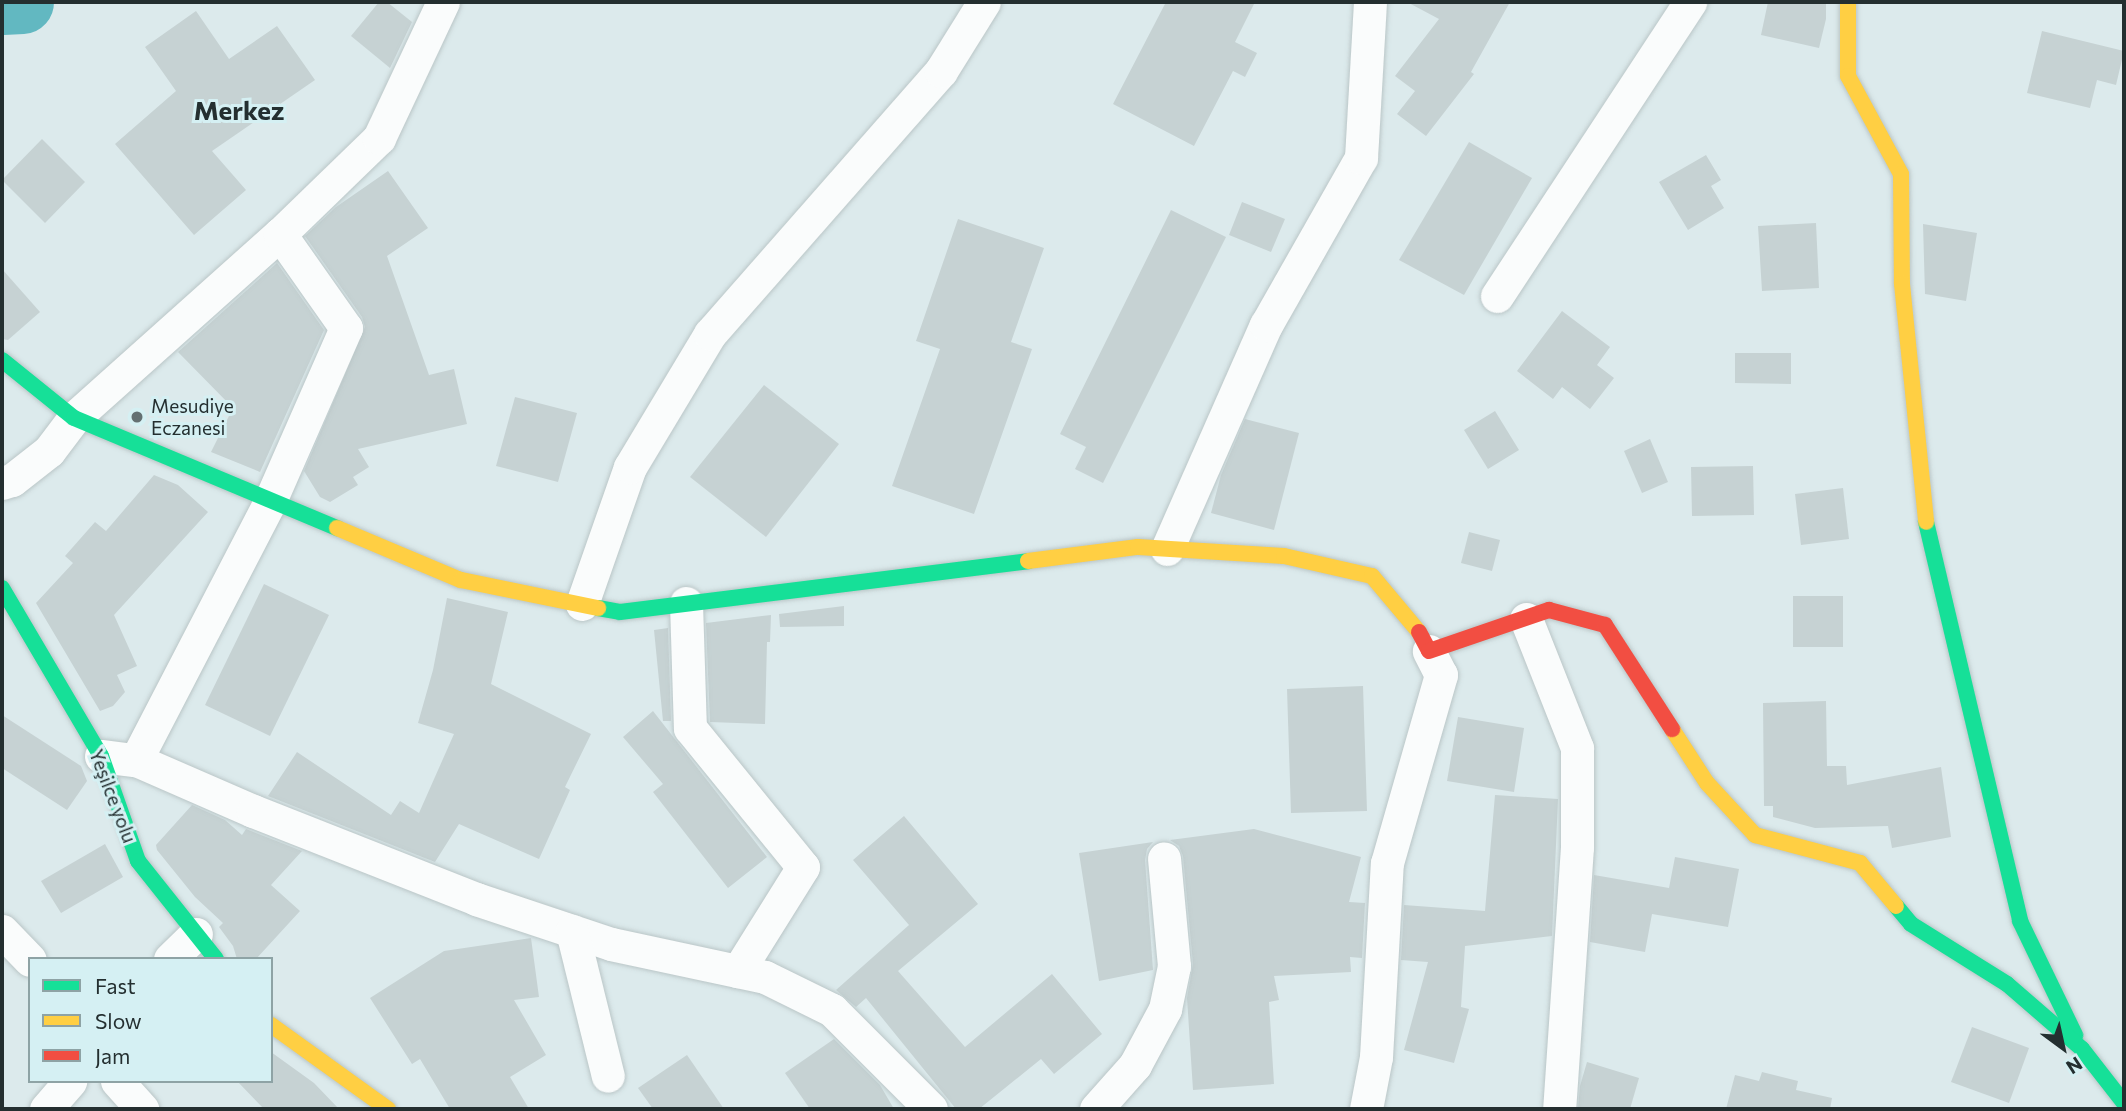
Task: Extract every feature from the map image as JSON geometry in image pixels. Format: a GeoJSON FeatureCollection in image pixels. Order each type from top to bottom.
{"type":"FeatureCollection","features":[{"type":"Feature","properties":{"kind":"street"},"geometry":{"type":"LineString","coordinates":[[2,483],[12,480],[49,451],[74,418],[280,234],[379,138],[443,2]]}},
{"type":"Feature","properties":{"kind":"street"},"geometry":{"type":"LineString","coordinates":[[582,604],[630,467],[710,334],[941,71],[984,2]]}},
{"type":"Feature","properties":{"kind":"street"},"geometry":{"type":"LineString","coordinates":[[1167,549],[1266,325],[1361,158],[1370,2]]}},
{"type":"Feature","properties":{"kind":"street"},"geometry":{"type":"LineString","coordinates":[[1497,296],[1690,2]]}},
{"type":"Feature","properties":{"kind":"street"},"geometry":{"type":"LineString","coordinates":[[1848,2],[1848,76],[1902,174],[1902,284],[1926,525],[2020,921],[2082,1049]]}},
{"type":"Feature","properties":{"kind":"street"},"geometry":{"type":"LineString","coordinates":[[136,760],[270,501],[346,328],[280,234]]}},
{"type":"Feature","properties":{"kind":"street"},"geometry":{"type":"LineString","coordinates":[[2,360],[74,418],[461,580],[620,612],[1138,547],[1284,556],[1372,576],[1415,623],[1441,675],[1387,863],[1376,1056],[1366,1109]]}},
{"type":"Feature","properties":{"kind":"street","name":"Yeşilce yolu"},"geometry":{"type":"LineString","coordinates":[[4,602],[101,756],[138,861],[206,946]]}},
{"type":"Feature","properties":{"kind":"street"},"geometry":{"type":"LineString","coordinates":[[686,603],[690,728],[803,867],[738,971]]}},
{"type":"Feature","properties":{"kind":"street"},"geometry":{"type":"LineString","coordinates":[[1429,651],[1549,610],[1605,625],[1707,783],[1755,835],[1860,863],[1911,924],[2007,984],[2082,1049],[2124,1102]]}},
{"type":"Feature","properties":{"kind":"street"},"geometry":{"type":"LineString","coordinates":[[1526,619],[1577,748],[1577,847],[1559,1109]]}},
{"type":"Feature","properties":{"kind":"street"},"geometry":{"type":"LineString","coordinates":[[101,756],[136,760],[253,811],[476,900],[611,944],[765,976],[832,1010],[930,1109]]}},
{"type":"Feature","properties":{"kind":"street"},"geometry":{"type":"LineString","coordinates":[[1096,1109],[1135,1065],[1165,1009],[1174,965],[1164,858]]}},
{"type":"Feature","properties":{"kind":"street"},"geometry":{"type":"LineString","coordinates":[[2,931],[28,958]]}},
{"type":"Feature","properties":{"kind":"street"},"geometry":{"type":"LineString","coordinates":[[572,931],[608,1076]]}},
{"type":"Feature","properties":{"kind":"street"},"geometry":{"type":"LineString","coordinates":[[176,957],[206,946]]}},
{"type":"Feature","properties":{"kind":"street"},"geometry":{"type":"LineString","coordinates":[[273,1027],[388,1109]]}},
{"type":"Feature","properties":{"kind":"street"},"geometry":{"type":"LineString","coordinates":[[46,1109],[68,1083]]}},
{"type":"Feature","properties":{"kind":"street"},"geometry":{"type":"LineString","coordinates":[[119,1083],[142,1109]]}},
{"type":"Feature","properties":{"kind":"building"},"geometry":{"type":"Polygon","coordinates":[[[379,2],[387,2],[412,22],[390,68],[351,36],[379,2]]]}},
{"type":"Feature","properties":{"kind":"building"},"geometry":{"type":"Polygon","coordinates":[[[1166,2],[1255,2],[1235,42],[1257,53],[1245,77],[1233,71],[1194,146],[1113,104],[1166,2]]]}},
{"type":"Feature","properties":{"kind":"building"},"geometry":{"type":"Polygon","coordinates":[[[1407,2],[1510,2],[1471,72],[1474,74],[1426,136],[1397,114],[1415,91],[1395,76],[1439,19],[1407,2]]]}},
{"type":"Feature","properties":{"kind":"building"},"geometry":{"type":"Polygon","coordinates":[[[1768,2],[1826,2],[1826,19],[1819,48],[1761,35],[1768,2]]]}},
{"type":"Feature","properties":{"kind":"building"},"geometry":{"type":"Polygon","coordinates":[[[196,11],[229,59],[277,26],[315,80],[212,151],[246,190],[194,235],[115,144],[176,91],[145,47],[196,11]]]}},
{"type":"Feature","properties":{"kind":"building"},"geometry":{"type":"Polygon","coordinates":[[[2042,31],[2124,51],[2116,85],[2097,80],[2090,108],[2027,93],[2042,31]]]}},
{"type":"Feature","properties":{"kind":"building"},"geometry":{"type":"Polygon","coordinates":[[[42,139],[85,182],[45,223],[2,180],[42,139]]]}},
{"type":"Feature","properties":{"kind":"building"},"geometry":{"type":"Polygon","coordinates":[[[1469,142],[1532,178],[1464,295],[1399,260],[1469,142]]]}},
{"type":"Feature","properties":{"kind":"building"},"geometry":{"type":"Polygon","coordinates":[[[1706,155],[1721,180],[1711,186],[1724,208],[1688,230],[1659,182],[1706,155]]]}},
{"type":"Feature","properties":{"kind":"building"},"geometry":{"type":"Polygon","coordinates":[[[388,171],[428,228],[387,256],[429,375],[454,369],[467,424],[358,449],[369,467],[353,477],[358,485],[330,502],[320,497],[304,471],[365,327],[362,317],[305,236],[336,207],[388,171]]]}},
{"type":"Feature","properties":{"kind":"building"},"geometry":{"type":"Polygon","coordinates":[[[1242,202],[1285,219],[1271,252],[1229,235],[1242,202]]]}},
{"type":"Feature","properties":{"kind":"building"},"geometry":{"type":"Polygon","coordinates":[[[1171,210],[1226,237],[1103,483],[1075,469],[1086,447],[1060,434],[1171,210]]]}},
{"type":"Feature","properties":{"kind":"building"},"geometry":{"type":"Polygon","coordinates":[[[958,219],[1044,248],[1011,342],[1032,349],[974,514],[892,486],[940,349],[916,341],[958,219]]]}},
{"type":"Feature","properties":{"kind":"building"},"geometry":{"type":"Polygon","coordinates":[[[1816,223],[1819,288],[1762,291],[1758,226],[1816,223]]]}},
{"type":"Feature","properties":{"kind":"building"},"geometry":{"type":"Polygon","coordinates":[[[1923,224],[1977,233],[1966,301],[1925,294],[1923,224]]]}},
{"type":"Feature","properties":{"kind":"building"},"geometry":{"type":"Polygon","coordinates":[[[277,263],[324,330],[260,472],[211,452],[233,408],[178,352],[277,263]]]}},
{"type":"Feature","properties":{"kind":"building"},"geometry":{"type":"Polygon","coordinates":[[[2,269],[40,312],[8,340],[2,339],[2,269]]]}},
{"type":"Feature","properties":{"kind":"building"},"geometry":{"type":"Polygon","coordinates":[[[1562,311],[1610,347],[1597,365],[1614,378],[1590,409],[1562,387],[1553,399],[1517,371],[1562,311]]]}},
{"type":"Feature","properties":{"kind":"building"},"geometry":{"type":"Polygon","coordinates":[[[1735,353],[1791,353],[1791,384],[1735,383],[1735,353]]]}},
{"type":"Feature","properties":{"kind":"building"},"geometry":{"type":"Polygon","coordinates":[[[764,385],[839,444],[766,537],[690,477],[764,385]]]}},
{"type":"Feature","properties":{"kind":"building"},"geometry":{"type":"Polygon","coordinates":[[[515,397],[577,413],[558,482],[496,466],[515,397]]]}},
{"type":"Feature","properties":{"kind":"building"},"geometry":{"type":"Polygon","coordinates":[[[1495,411],[1519,450],[1488,469],[1464,430],[1495,411]]]}},
{"type":"Feature","properties":{"kind":"building"},"geometry":{"type":"Polygon","coordinates":[[[1245,419],[1299,433],[1274,530],[1211,513],[1221,475],[1245,419]]]}},
{"type":"Feature","properties":{"kind":"building"},"geometry":{"type":"Polygon","coordinates":[[[1650,439],[1668,482],[1642,493],[1624,451],[1650,439]]]}},
{"type":"Feature","properties":{"kind":"building"},"geometry":{"type":"Polygon","coordinates":[[[1753,466],[1754,515],[1692,516],[1691,467],[1753,466]]]}},
{"type":"Feature","properties":{"kind":"building"},"geometry":{"type":"Polygon","coordinates":[[[154,475],[178,485],[208,512],[114,615],[137,666],[117,675],[125,692],[113,706],[100,711],[36,603],[73,563],[65,556],[95,522],[106,531],[154,475]]]}},
{"type":"Feature","properties":{"kind":"building"},"geometry":{"type":"Polygon","coordinates":[[[1843,488],[1849,539],[1801,545],[1795,494],[1843,488]]]}},
{"type":"Feature","properties":{"kind":"building"},"geometry":{"type":"Polygon","coordinates":[[[1469,532],[1500,540],[1492,571],[1461,563],[1469,532]]]}},
{"type":"Feature","properties":{"kind":"building"},"geometry":{"type":"Polygon","coordinates":[[[264,584],[329,615],[270,736],[205,705],[264,584]]]}},
{"type":"Feature","properties":{"kind":"building"},"geometry":{"type":"Polygon","coordinates":[[[1793,596],[1843,596],[1843,647],[1793,647],[1793,596]]]}},
{"type":"Feature","properties":{"kind":"building"},"geometry":{"type":"Polygon","coordinates":[[[447,598],[508,612],[491,684],[591,734],[565,787],[570,790],[539,859],[459,824],[435,862],[268,796],[297,752],[391,815],[400,801],[419,813],[454,734],[418,723],[433,670],[447,598]]]}},
{"type":"Feature","properties":{"kind":"building"},"geometry":{"type":"Polygon","coordinates":[[[844,606],[844,626],[780,627],[779,614],[844,606]]]}},
{"type":"Feature","properties":{"kind":"building"},"geometry":{"type":"Polygon","coordinates":[[[771,615],[770,642],[767,642],[765,724],[710,722],[706,623],[771,615]]]}},
{"type":"Feature","properties":{"kind":"building"},"geometry":{"type":"Polygon","coordinates":[[[668,628],[671,721],[663,721],[654,630],[668,628]]]}},
{"type":"Feature","properties":{"kind":"building"},"geometry":{"type":"Polygon","coordinates":[[[1363,686],[1367,811],[1291,813],[1287,689],[1363,686]]]}},
{"type":"Feature","properties":{"kind":"building"},"geometry":{"type":"Polygon","coordinates":[[[1826,701],[1827,766],[1846,766],[1847,785],[1941,767],[1951,837],[1892,848],[1888,826],[1815,828],[1773,817],[1773,806],[1764,806],[1763,703],[1826,701]]]}},
{"type":"Feature","properties":{"kind":"building"},"geometry":{"type":"Polygon","coordinates":[[[653,711],[767,857],[728,888],[653,792],[663,784],[623,737],[653,711]]]}},
{"type":"Feature","properties":{"kind":"building"},"geometry":{"type":"Polygon","coordinates":[[[2,715],[81,766],[87,781],[67,810],[2,768],[2,715]]]}},
{"type":"Feature","properties":{"kind":"building"},"geometry":{"type":"Polygon","coordinates":[[[1458,717],[1524,728],[1514,792],[1447,781],[1458,717]]]}},
{"type":"Feature","properties":{"kind":"building"},"geometry":{"type":"Polygon","coordinates":[[[1495,795],[1558,799],[1552,936],[1465,946],[1461,1007],[1469,1009],[1454,1063],[1404,1050],[1428,962],[1401,960],[1404,905],[1485,911],[1495,795]]]}},
{"type":"Feature","properties":{"kind":"building"},"geometry":{"type":"Polygon","coordinates":[[[192,805],[225,820],[242,835],[246,829],[302,851],[271,885],[300,911],[258,957],[236,957],[233,946],[219,927],[223,923],[195,897],[157,850],[156,845],[192,805]]]}},
{"type":"Feature","properties":{"kind":"building"},"geometry":{"type":"Polygon","coordinates":[[[904,816],[978,904],[898,971],[965,1047],[1052,974],[1102,1034],[1054,1074],[1041,1059],[979,1109],[956,1109],[866,998],[856,1007],[836,990],[909,925],[853,860],[904,816]]]}},
{"type":"Feature","properties":{"kind":"building"},"geometry":{"type":"Polygon","coordinates":[[[1254,829],[1361,857],[1349,902],[1365,903],[1362,958],[1350,957],[1351,972],[1274,976],[1279,1000],[1269,1002],[1274,1084],[1193,1090],[1187,998],[1193,964],[1183,856],[1179,846],[1170,840],[1254,829]]]}},
{"type":"Feature","properties":{"kind":"building"},"geometry":{"type":"Polygon","coordinates":[[[1153,842],[1147,849],[1145,860],[1153,970],[1099,981],[1079,853],[1153,842]]]}},
{"type":"Feature","properties":{"kind":"building"},"geometry":{"type":"Polygon","coordinates":[[[105,844],[123,877],[61,913],[41,881],[105,844]]]}},
{"type":"Feature","properties":{"kind":"building"},"geometry":{"type":"Polygon","coordinates":[[[1675,857],[1739,869],[1728,927],[1652,914],[1645,952],[1590,942],[1594,875],[1669,888],[1675,857]]]}},
{"type":"Feature","properties":{"kind":"building"},"geometry":{"type":"Polygon","coordinates":[[[531,938],[539,997],[514,1000],[546,1055],[510,1077],[529,1109],[450,1109],[420,1059],[412,1064],[370,998],[444,951],[531,938]]]}},
{"type":"Feature","properties":{"kind":"building"},"geometry":{"type":"Polygon","coordinates":[[[1972,1027],[2029,1048],[2009,1103],[1951,1082],[1972,1027]]]}},
{"type":"Feature","properties":{"kind":"building"},"geometry":{"type":"Polygon","coordinates":[[[834,1039],[880,1085],[894,1109],[810,1109],[785,1073],[834,1039]]]}},
{"type":"Feature","properties":{"kind":"building"},"geometry":{"type":"Polygon","coordinates":[[[273,1053],[314,1083],[339,1109],[264,1109],[239,1083],[273,1083],[273,1053]]]}},
{"type":"Feature","properties":{"kind":"building"},"geometry":{"type":"Polygon","coordinates":[[[687,1055],[724,1109],[653,1109],[638,1088],[687,1055]]]}},
{"type":"Feature","properties":{"kind":"building"},"geometry":{"type":"Polygon","coordinates":[[[1587,1062],[1639,1078],[1630,1109],[1578,1109],[1580,1086],[1587,1062]]]}},
{"type":"Feature","properties":{"kind":"building"},"geometry":{"type":"Polygon","coordinates":[[[1762,1072],[1798,1081],[1796,1090],[1832,1098],[1830,1109],[1726,1109],[1735,1075],[1759,1081],[1762,1072]]]}},
{"type":"Feature","properties":{"kind":"waterway"},"geometry":{"type":"LineString","coordinates":[[2,3],[22,2]]}},
{"type":"Feature","properties":{"kind":"traffic: fast"},"geometry":{"type":"LineString","coordinates":[[2,360],[74,418],[337,528]]}},
{"type":"Feature","properties":{"kind":"traffic: fast"},"geometry":{"type":"LineString","coordinates":[[1926,522],[2020,921],[2075,1035]]}},
{"type":"Feature","properties":{"kind":"traffic: fast"},"geometry":{"type":"LineString","coordinates":[[598,608],[620,612],[1028,561]]}},
{"type":"Feature","properties":{"kind":"traffic: fast"},"geometry":{"type":"LineString","coordinates":[[2,588],[101,756],[138,861],[214,957]]}},
{"type":"Feature","properties":{"kind":"traffic: fast"},"geometry":{"type":"LineString","coordinates":[[1896,906],[1911,924],[2007,984],[2082,1049],[2124,1103]]}},
{"type":"Feature","properties":{"kind":"traffic: slow"},"geometry":{"type":"LineString","coordinates":[[1848,2],[1848,76],[1901,174],[1902,284],[1926,522]]}},
{"type":"Feature","properties":{"kind":"traffic: slow"},"geometry":{"type":"LineString","coordinates":[[337,528],[461,580],[598,608]]}},
{"type":"Feature","properties":{"kind":"traffic: slow"},"geometry":{"type":"LineString","coordinates":[[1028,561],[1138,547],[1284,556],[1372,576],[1419,632]]}},
{"type":"Feature","properties":{"kind":"traffic: slow"},"geometry":{"type":"LineString","coordinates":[[1672,729],[1707,783],[1755,835],[1860,863],[1896,906]]}},
{"type":"Feature","properties":{"kind":"traffic: slow"},"geometry":{"type":"LineString","coordinates":[[273,1026],[388,1109]]}},
{"type":"Feature","properties":{"kind":"traffic: jam"},"geometry":{"type":"LineString","coordinates":[[1419,632],[1429,651],[1549,610],[1605,625],[1672,729]]}},
{"type":"Feature","properties":{"kind":"place","name":"Mesudiye Eczanesi"},"geometry":{"type":"Point","coordinates":[137,417]}},
{"type":"Feature","properties":{"kind":"district","name":"Merkez"},"geometry":{"type":"Point","coordinates":[239,110]}}]}
